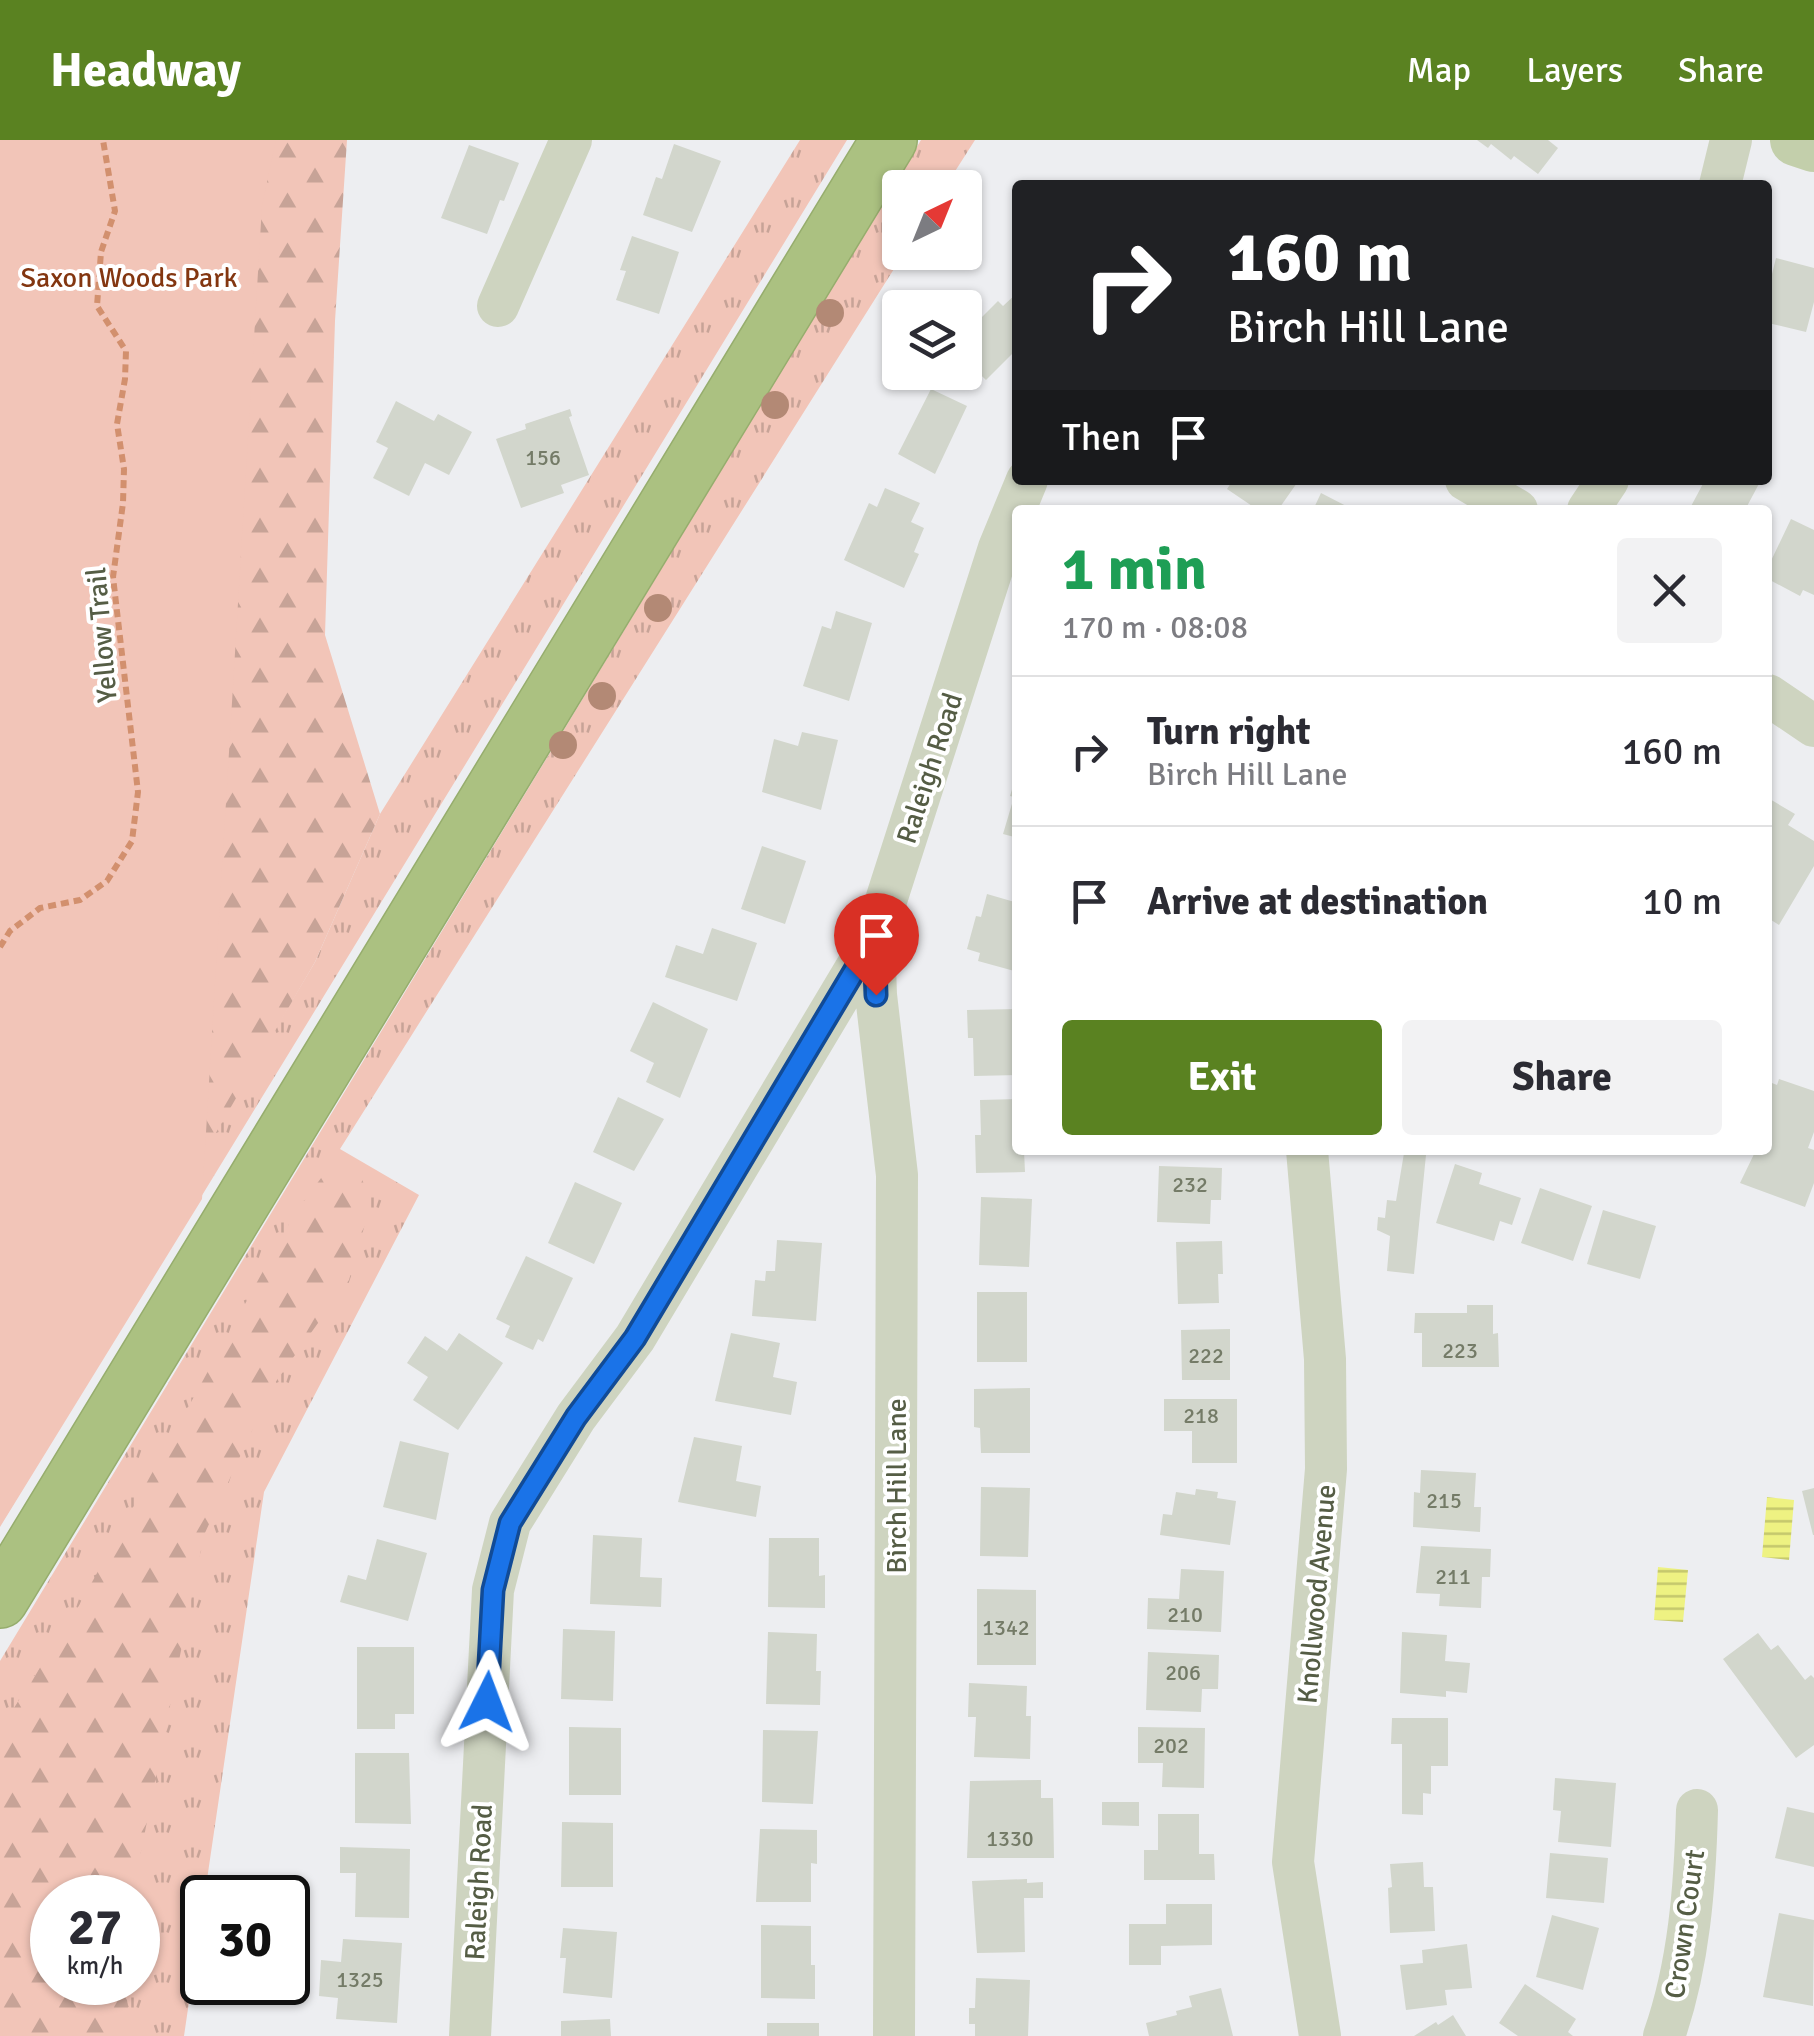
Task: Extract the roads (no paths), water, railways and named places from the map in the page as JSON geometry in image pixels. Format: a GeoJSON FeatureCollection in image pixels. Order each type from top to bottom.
{"type":"FeatureCollection","features":[{"type":"Feature","properties":{"kind":"highway"},"geometry":{"type":"LineString","coordinates":[[0,1600],[890,140]]}},
{"type":"Feature","properties":{"kind":"main road"},"geometry":{"type":"LineString","coordinates":[[1796,140],[1814,146]]}},
{"type":"Feature","properties":{"kind":"street"},"geometry":{"type":"LineString","coordinates":[[498,306],[572,140]]}},
{"type":"Feature","properties":{"kind":"street"},"geometry":{"type":"LineString","coordinates":[[1721,180],[1731,140]]}},
{"type":"Feature","properties":{"kind":"street","name":"Raleigh Road"},"geometry":{"type":"LineString","coordinates":[[470,2036],[493,1590],[510,1523],[576,1417],[635,1338],[874,938],[1012,518]]}},
{"type":"Feature","properties":{"kind":"street"},"geometry":{"type":"LineString","coordinates":[[1772,699],[1814,726]]}},
{"type":"Feature","properties":{"kind":"street","name":"Birch Hill Lane"},"geometry":{"type":"LineString","coordinates":[[874,938],[876,995],[898,1175],[894,2036]]}},
{"type":"Feature","properties":{"kind":"street","name":"Knollwood Avenue"},"geometry":{"type":"LineString","coordinates":[[1307,1155],[1325,1359],[1326,1469],[1293,1862],[1320,2036]]}},
{"type":"Feature","properties":{"kind":"street","name":"Crown Court"},"geometry":{"type":"LineString","coordinates":[[1664,2036],[1695,1888],[1697,1810]]}},
{"type":"Feature","properties":{"kind":"park label","name":"Saxon Woods Park"},"geometry":{"type":"Point","coordinates":[129,277]}}]}
